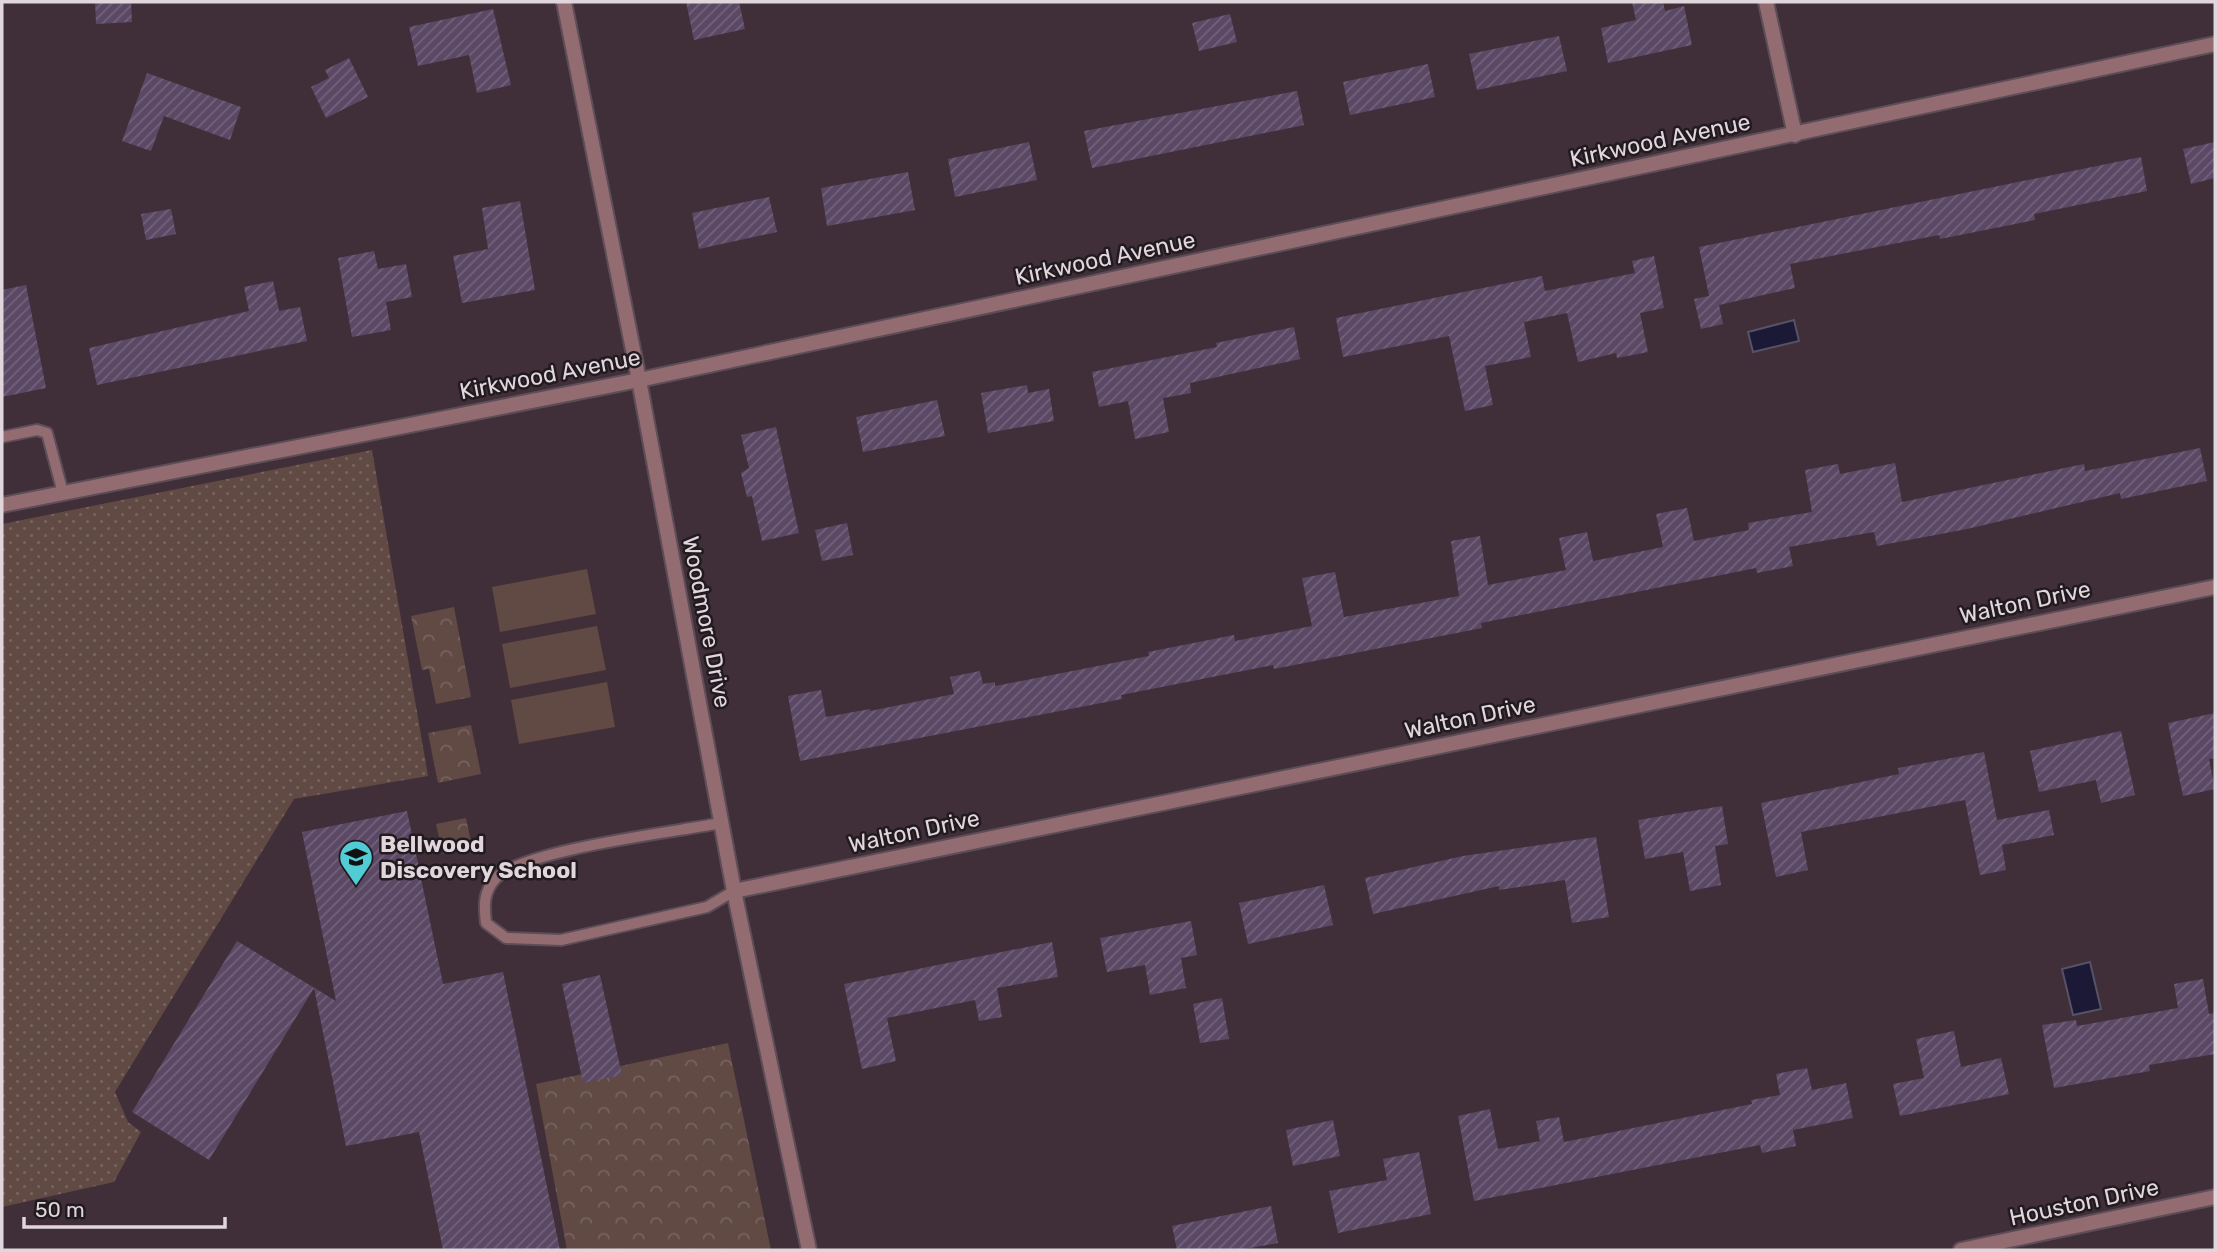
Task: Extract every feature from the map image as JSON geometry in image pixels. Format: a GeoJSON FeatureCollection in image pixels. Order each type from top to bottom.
{"type":"FeatureCollection","features":[{"type":"Feature","properties":{"kind":"street","name":"Woodmore Drive"},"geometry":{"type":"LineString","coordinates":[[564,2],[639,380],[734,891],[809,1250]]}},
{"type":"Feature","properties":{"kind":"street"},"geometry":{"type":"LineString","coordinates":[[1766,2],[1795,135]]}},
{"type":"Feature","properties":{"kind":"street","name":"Kirkwood Avenue"},"geometry":{"type":"LineString","coordinates":[[2,505],[639,380],[2215,44]]}},
{"type":"Feature","properties":{"kind":"street","name":"Walton Drive"},"geometry":{"type":"LineString","coordinates":[[734,891],[2215,587]]}},
{"type":"Feature","properties":{"kind":"street","name":"Houston Drive"},"geometry":{"type":"LineString","coordinates":[[1964,1250],[2215,1197]]}},
{"type":"Feature","properties":{"kind":"lane"},"geometry":{"type":"LineString","coordinates":[[2,437],[37,430],[47,433],[63,493]]}},
{"type":"Feature","properties":{"kind":"lane"},"geometry":{"type":"LineString","coordinates":[[722,823],[540,856],[497,878],[484,899],[486,923],[506,938],[561,940],[707,907],[734,891]]}},
{"type":"Feature","properties":{"kind":"green space"},"geometry":{"type":"Polygon","coordinates":[[[372,450],[428,776],[294,799],[115,1092],[128,1122],[141,1132],[114,1182],[2,1207],[2,524],[372,450]]]}},
{"type":"Feature","properties":{"kind":"green space"},"geometry":{"type":"Polygon","coordinates":[[[587,569],[596,614],[500,632],[492,587],[587,569]]]}},
{"type":"Feature","properties":{"kind":"green space"},"geometry":{"type":"Polygon","coordinates":[[[454,607],[471,697],[436,704],[429,669],[422,670],[411,616],[454,607]]]}},
{"type":"Feature","properties":{"kind":"green space"},"geometry":{"type":"Polygon","coordinates":[[[597,626],[606,670],[510,688],[502,644],[597,626]]]}},
{"type":"Feature","properties":{"kind":"green space"},"geometry":{"type":"Polygon","coordinates":[[[607,682],[615,727],[519,744],[511,700],[607,682]]]}},
{"type":"Feature","properties":{"kind":"green space"},"geometry":{"type":"Polygon","coordinates":[[[471,725],[481,774],[438,783],[428,733],[471,725]]]}},
{"type":"Feature","properties":{"kind":"green space"},"geometry":{"type":"Polygon","coordinates":[[[466,818],[472,847],[443,854],[436,824],[466,818]]]}},
{"type":"Feature","properties":{"kind":"green space"},"geometry":{"type":"Polygon","coordinates":[[[728,1043],[771,1250],[567,1250],[536,1084],[728,1043]]]}},
{"type":"Feature","properties":{"kind":"shaded area"},"geometry":{"type":"Polygon","coordinates":[[[1794,320],[1799,341],[1753,352],[1748,332],[1794,320]]]}},
{"type":"Feature","properties":{"kind":"shaded area"},"geometry":{"type":"Polygon","coordinates":[[[2090,962],[2101,1009],[2073,1015],[2062,969],[2090,962]]]}},
{"type":"Feature","properties":{"kind":"building"},"geometry":{"type":"Polygon","coordinates":[[[95,2],[131,2],[132,22],[96,24],[95,2]]]}},
{"type":"Feature","properties":{"kind":"building"},"geometry":{"type":"Polygon","coordinates":[[[686,2],[739,2],[745,29],[694,40],[686,2]]]}},
{"type":"Feature","properties":{"kind":"building"},"geometry":{"type":"Polygon","coordinates":[[[1632,2],[1663,2],[1665,11],[1684,6],[1692,45],[1608,63],[1601,28],[1636,20],[1632,2]]]}},
{"type":"Feature","properties":{"kind":"building"},"geometry":{"type":"Polygon","coordinates":[[[493,9],[511,85],[477,93],[469,55],[418,66],[409,27],[493,9]]]}},
{"type":"Feature","properties":{"kind":"building"},"geometry":{"type":"Polygon","coordinates":[[[1230,14],[1237,42],[1199,51],[1192,23],[1230,14]]]}},
{"type":"Feature","properties":{"kind":"building"},"geometry":{"type":"Polygon","coordinates":[[[1559,36],[1567,71],[1477,90],[1469,54],[1559,36]]]}},
{"type":"Feature","properties":{"kind":"building"},"geometry":{"type":"Polygon","coordinates":[[[349,58],[368,97],[326,118],[311,87],[329,78],[325,70],[349,58]]]}},
{"type":"Feature","properties":{"kind":"building"},"geometry":{"type":"Polygon","coordinates":[[[1428,64],[1435,97],[1350,115],[1343,82],[1428,64]]]}},
{"type":"Feature","properties":{"kind":"building"},"geometry":{"type":"Polygon","coordinates":[[[147,73],[241,107],[230,140],[164,116],[151,151],[122,141],[147,73]]]}},
{"type":"Feature","properties":{"kind":"building"},"geometry":{"type":"Polygon","coordinates":[[[1297,91],[1304,125],[1092,168],[1084,131],[1297,91]]]}},
{"type":"Feature","properties":{"kind":"building"},"geometry":{"type":"Polygon","coordinates":[[[1029,142],[1037,180],[955,197],[948,159],[1029,142]]]}},
{"type":"Feature","properties":{"kind":"building"},"geometry":{"type":"Polygon","coordinates":[[[2215,142],[2215,178],[2191,184],[2183,149],[2215,142]]]}},
{"type":"Feature","properties":{"kind":"building"},"geometry":{"type":"Polygon","coordinates":[[[2141,157],[2147,191],[2034,214],[2035,220],[1940,239],[1939,235],[1790,264],[1795,288],[1719,305],[1723,324],[1701,329],[1694,299],[1709,296],[1699,247],[2141,157]]]}},
{"type":"Feature","properties":{"kind":"building"},"geometry":{"type":"Polygon","coordinates":[[[908,172],[915,210],[827,226],[821,188],[908,172]]]}},
{"type":"Feature","properties":{"kind":"building"},"geometry":{"type":"Polygon","coordinates":[[[769,197],[777,232],[699,249],[692,213],[769,197]]]}},
{"type":"Feature","properties":{"kind":"building"},"geometry":{"type":"Polygon","coordinates":[[[520,201],[535,290],[462,303],[453,256],[488,249],[482,208],[520,201]]]}},
{"type":"Feature","properties":{"kind":"building"},"geometry":{"type":"Polygon","coordinates":[[[171,209],[176,234],[146,240],[141,214],[171,209]]]}},
{"type":"Feature","properties":{"kind":"building"},"geometry":{"type":"Polygon","coordinates":[[[374,251],[378,269],[406,264],[412,297],[386,302],[391,330],[352,337],[338,258],[374,251]]]}},
{"type":"Feature","properties":{"kind":"building"},"geometry":{"type":"Polygon","coordinates":[[[1654,256],[1664,308],[1640,313],[1648,352],[1617,358],[1616,353],[1578,362],[1567,313],[1524,322],[1531,357],[1485,366],[1493,405],[1465,411],[1449,336],[1343,357],[1336,318],[1542,276],[1545,291],[1635,273],[1632,261],[1654,256]]]}},
{"type":"Feature","properties":{"kind":"building"},"geometry":{"type":"Polygon","coordinates":[[[273,281],[279,311],[300,307],[307,341],[97,385],[89,348],[249,311],[244,287],[273,281]]]}},
{"type":"Feature","properties":{"kind":"building"},"geometry":{"type":"Polygon","coordinates":[[[26,285],[46,388],[2,397],[2,290],[26,285]]]}},
{"type":"Feature","properties":{"kind":"building"},"geometry":{"type":"Polygon","coordinates":[[[1294,327],[1300,359],[1190,383],[1191,393],[1163,398],[1169,432],[1135,439],[1128,401],[1099,407],[1092,372],[1217,347],[1216,343],[1294,327]]]}},
{"type":"Feature","properties":{"kind":"building"},"geometry":{"type":"Polygon","coordinates":[[[1027,385],[1028,393],[1049,389],[1054,421],[988,433],[981,393],[1027,385]]]}},
{"type":"Feature","properties":{"kind":"building"},"geometry":{"type":"Polygon","coordinates":[[[937,400],[945,436],[863,452],[856,417],[937,400]]]}},
{"type":"Feature","properties":{"kind":"building"},"geometry":{"type":"Polygon","coordinates":[[[776,427],[799,533],[762,541],[752,496],[747,497],[741,473],[749,468],[741,435],[776,427]]]}},
{"type":"Feature","properties":{"kind":"building"},"geometry":{"type":"Polygon","coordinates":[[[2200,448],[2207,481],[2121,499],[2120,493],[1967,529],[1877,546],[1874,532],[1789,547],[1793,566],[1757,573],[1756,568],[1481,623],[1482,628],[1274,669],[1273,665],[1121,695],[1122,699],[800,761],[788,696],[821,690],[826,717],[954,694],[950,677],[980,671],[983,684],[995,682],[995,686],[1149,656],[1148,652],[1234,635],[1235,641],[1312,626],[1302,578],[1335,572],[1344,617],[1459,596],[1451,541],[1480,536],[1488,585],[1566,570],[1559,538],[1587,532],[1593,561],[1663,547],[1656,514],[1687,508],[1694,541],[1749,530],[1748,523],[1812,512],[1805,470],[1838,464],[1840,474],[1895,463],[1902,502],[2084,464],[2085,471],[2200,448]]]}},
{"type":"Feature","properties":{"kind":"building"},"geometry":{"type":"Polygon","coordinates":[[[847,523],[853,555],[822,561],[815,530],[847,523]]]}},
{"type":"Feature","properties":{"kind":"building"},"geometry":{"type":"Polygon","coordinates":[[[2215,713],[2215,758],[2209,759],[2215,789],[2183,796],[2168,723],[2215,713]]]}},
{"type":"Feature","properties":{"kind":"building"},"geometry":{"type":"Polygon","coordinates":[[[2121,731],[2135,795],[2101,803],[2096,780],[2039,792],[2030,751],[2121,731]]]}},
{"type":"Feature","properties":{"kind":"building"},"geometry":{"type":"Polygon","coordinates":[[[1984,752],[1997,820],[2049,810],[2054,835],[2002,845],[2006,870],[1980,875],[1965,800],[1801,832],[1808,870],[1776,877],[1761,803],[1899,774],[1898,768],[1984,752]]]}},
{"type":"Feature","properties":{"kind":"building"},"geometry":{"type":"Polygon","coordinates":[[[1722,806],[1728,844],[1715,846],[1721,885],[1690,891],[1683,852],[1645,859],[1638,820],[1722,806]]]}},
{"type":"Feature","properties":{"kind":"building","name":"Bellwood Discovery School"},"geometry":{"type":"Polygon","coordinates":[[[407,811],[443,984],[503,972],[560,1250],[443,1250],[419,1132],[346,1146],[314,988],[209,1160],[132,1112],[237,941],[336,1001],[302,832],[407,811]]]}},
{"type":"Feature","properties":{"kind":"building"},"geometry":{"type":"Polygon","coordinates":[[[1596,837],[1609,917],[1572,923],[1565,880],[1499,890],[1499,886],[1373,914],[1365,878],[1463,856],[1596,837]]]}},
{"type":"Feature","properties":{"kind":"building"},"geometry":{"type":"Polygon","coordinates":[[[1324,885],[1333,925],[1248,944],[1239,903],[1324,885]]]}},
{"type":"Feature","properties":{"kind":"building"},"geometry":{"type":"Polygon","coordinates":[[[1191,921],[1197,955],[1181,958],[1186,988],[1150,995],[1145,965],[1107,972],[1100,938],[1191,921]]]}},
{"type":"Feature","properties":{"kind":"building"},"geometry":{"type":"Polygon","coordinates":[[[1052,942],[1058,977],[997,988],[1002,1017],[979,1021],[975,1000],[887,1018],[896,1061],[862,1069],[844,984],[1052,942]]]}},
{"type":"Feature","properties":{"kind":"building"},"geometry":{"type":"Polygon","coordinates":[[[600,975],[622,1075],[583,1083],[562,984],[600,975]]]}},
{"type":"Feature","properties":{"kind":"building"},"geometry":{"type":"Polygon","coordinates":[[[2203,979],[2209,1014],[2215,1013],[2215,1054],[2149,1065],[2150,1071],[2054,1088],[2042,1025],[2076,1020],[2077,1026],[2178,1008],[2174,984],[2203,979]]]}},
{"type":"Feature","properties":{"kind":"building"},"geometry":{"type":"Polygon","coordinates":[[[1222,998],[1229,1039],[1200,1043],[1193,1004],[1222,998]]]}},
{"type":"Feature","properties":{"kind":"building"},"geometry":{"type":"Polygon","coordinates":[[[1954,1031],[1961,1067],[2001,1058],[2009,1094],[1900,1116],[1893,1084],[1924,1078],[1916,1039],[1954,1031]]]}},
{"type":"Feature","properties":{"kind":"building"},"geometry":{"type":"Polygon","coordinates":[[[1807,1068],[1812,1090],[1846,1083],[1853,1118],[1793,1130],[1796,1146],[1762,1153],[1760,1145],[1474,1201],[1458,1116],[1490,1109],[1498,1149],[1540,1141],[1536,1121],[1559,1117],[1564,1142],[1752,1104],[1751,1100],[1780,1095],[1776,1074],[1807,1068]]]}},
{"type":"Feature","properties":{"kind":"building"},"geometry":{"type":"Polygon","coordinates":[[[1333,1120],[1340,1156],[1293,1166],[1286,1130],[1333,1120]]]}},
{"type":"Feature","properties":{"kind":"building"},"geometry":{"type":"Polygon","coordinates":[[[1419,1152],[1431,1214],[1338,1233],[1329,1191],[1387,1180],[1383,1159],[1419,1152]]]}},
{"type":"Feature","properties":{"kind":"building"},"geometry":{"type":"Polygon","coordinates":[[[1271,1206],[1278,1243],[1240,1250],[1177,1250],[1172,1226],[1271,1206]]]}},
{"type":"Feature","properties":{"kind":"place","name":"Bellwood Discovery School"},"geometry":{"type":"Point","coordinates":[356,887]}}]}
